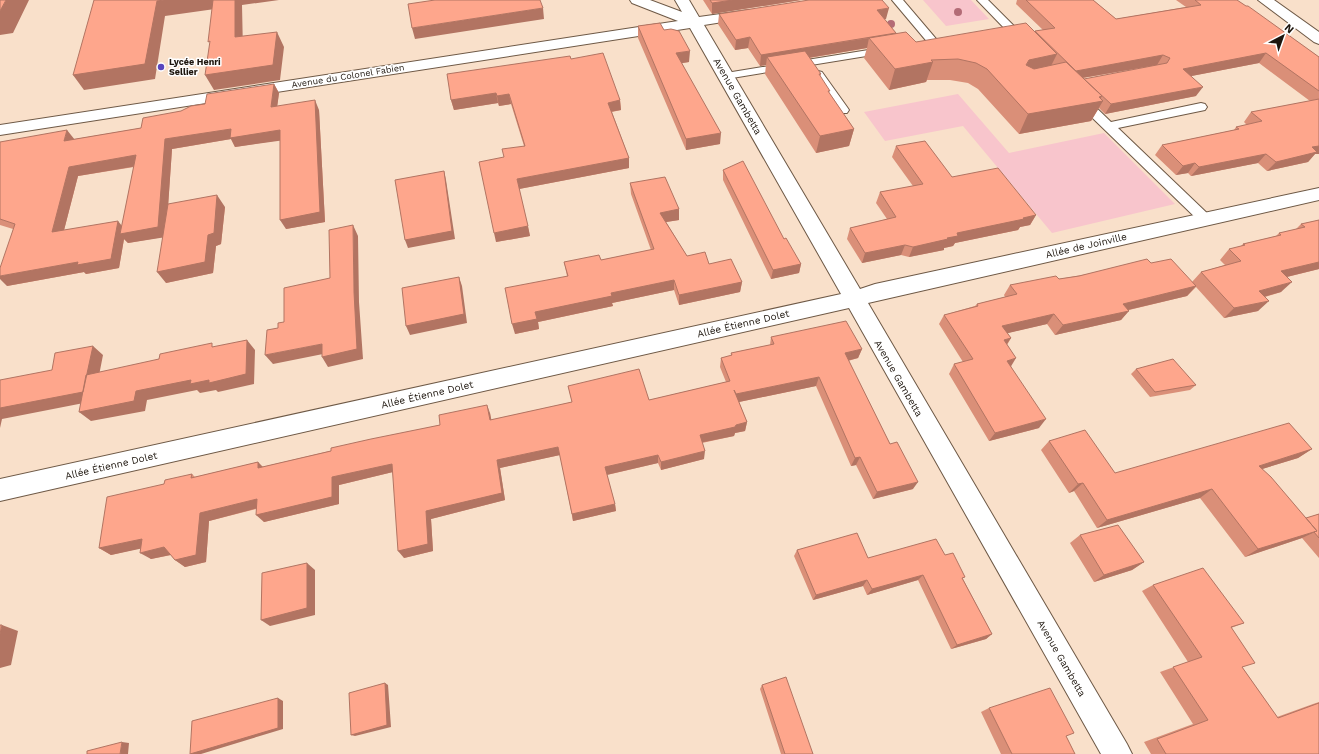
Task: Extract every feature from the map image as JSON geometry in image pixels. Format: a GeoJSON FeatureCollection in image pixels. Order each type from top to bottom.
{"type":"FeatureCollection","features":[{"type":"Feature","properties":{"kind":"street"},"geometry":{"type":"LineString","coordinates":[[637,0],[696,22]]}},
{"type":"Feature","properties":{"kind":"street","name":"Avenue Gambetta"},"geometry":{"type":"LineString","coordinates":[[682,0],[1118,754]]}},
{"type":"Feature","properties":{"kind":"street"},"geometry":{"type":"LineString","coordinates":[[1264,0],[1319,39]]}},
{"type":"Feature","properties":{"kind":"street","name":"Avenue du Colonel Fabien"},"geometry":{"type":"LineString","coordinates":[[0,130],[765,12]]}},
{"type":"Feature","properties":{"kind":"street","name":"Allée de Joinville"},"geometry":{"type":"LineString","coordinates":[[855,298],[875,292],[1319,194]]}},
{"type":"Feature","properties":{"kind":"street","name":"Allée Étienne Dolet"},"geometry":{"type":"LineString","coordinates":[[0,490],[855,298]]}},
{"type":"Feature","properties":{"kind":"lane"},"geometry":{"type":"LineString","coordinates":[[897,0],[937,41],[918,45]]}},
{"type":"Feature","properties":{"kind":"lane"},"geometry":{"type":"LineString","coordinates":[[982,0],[1021,40]]}},
{"type":"Feature","properties":{"kind":"lane"},"geometry":{"type":"LineString","coordinates":[[995,32],[1011,29]]}},
{"type":"Feature","properties":{"kind":"lane"},"geometry":{"type":"LineString","coordinates":[[726,76],[896,48]]}},
{"type":"Feature","properties":{"kind":"lane"},"geometry":{"type":"LineString","coordinates":[[810,62],[843,110]]}},
{"type":"Feature","properties":{"kind":"lane"},"geometry":{"type":"LineString","coordinates":[[1072,91],[1205,219]]}},
{"type":"Feature","properties":{"kind":"lane"},"geometry":{"type":"LineString","coordinates":[[1109,126],[1201,107]]}},
{"type":"Feature","properties":{"kind":"shaded area"},"geometry":{"type":"Polygon","coordinates":[[[923,0],[971,0],[989,19],[946,26],[923,0]]]}},
{"type":"Feature","properties":{"kind":"shaded area"},"geometry":{"type":"Polygon","coordinates":[[[958,94],[1009,153],[1104,133],[1175,204],[1052,233],[963,126],[885,141],[864,112],[958,94]]]}},
{"type":"Feature","properties":{"kind":"building"},"geometry":{"type":"Polygon","coordinates":[[[0,0],[6,0],[0,11],[0,0]]]}},
{"type":"Feature","properties":{"kind":"building"},"geometry":{"type":"Polygon","coordinates":[[[94,0],[164,0],[157,1],[145,64],[73,75],[94,0]]]}},
{"type":"Feature","properties":{"kind":"building"},"geometry":{"type":"Polygon","coordinates":[[[213,0],[235,0],[235,37],[277,32],[273,65],[205,75],[210,41],[208,42],[213,0]]]}},
{"type":"Feature","properties":{"kind":"building"},"geometry":{"type":"Polygon","coordinates":[[[435,0],[540,0],[543,8],[412,28],[408,4],[435,0]]]}},
{"type":"Feature","properties":{"kind":"building"},"geometry":{"type":"Polygon","coordinates":[[[710,0],[733,0],[712,3],[710,0]]]}},
{"type":"Feature","properties":{"kind":"building"},"geometry":{"type":"Polygon","coordinates":[[[809,0],[882,0],[889,8],[877,10],[896,33],[761,55],[750,37],[736,40],[719,14],[809,0]]]}},
{"type":"Feature","properties":{"kind":"building"},"geometry":{"type":"Polygon","coordinates":[[[1026,0],[1093,0],[1116,19],[1201,5],[1195,0],[1237,0],[1248,6],[1319,57],[1319,91],[1266,53],[1183,69],[1203,87],[1111,104],[1084,79],[1167,63],[1170,58],[1163,55],[1076,71],[1035,31],[1055,28],[1026,0]]]}},
{"type":"Feature","properties":{"kind":"building"},"geometry":{"type":"Polygon","coordinates":[[[660,23],[664,30],[671,29],[679,31],[690,51],[676,53],[721,133],[686,139],[638,26],[660,23]]]}},
{"type":"Feature","properties":{"kind":"building"},"geometry":{"type":"Polygon","coordinates":[[[1026,23],[1057,54],[1029,60],[1026,65],[1034,69],[1066,62],[1102,96],[1099,97],[1103,101],[1028,114],[987,69],[976,63],[958,59],[931,60],[933,62],[895,69],[869,38],[906,32],[916,42],[1026,23]]]}},
{"type":"Feature","properties":{"kind":"building"},"geometry":{"type":"Polygon","coordinates":[[[805,51],[821,74],[819,74],[830,91],[828,91],[854,129],[820,136],[767,57],[805,51]]]}},
{"type":"Feature","properties":{"kind":"building"},"geometry":{"type":"Polygon","coordinates":[[[603,53],[620,100],[608,103],[629,158],[517,179],[528,226],[494,233],[479,162],[504,157],[502,149],[525,146],[509,94],[497,96],[496,93],[451,100],[447,74],[570,56],[571,59],[603,53]]]}},
{"type":"Feature","properties":{"kind":"building"},"geometry":{"type":"Polygon","coordinates":[[[274,84],[271,107],[315,100],[320,212],[280,220],[280,130],[230,138],[231,129],[165,139],[158,227],[120,234],[136,155],[69,167],[52,232],[118,221],[111,259],[77,265],[78,262],[0,276],[0,268],[15,224],[0,219],[0,142],[67,130],[64,141],[141,128],[143,118],[181,111],[191,106],[205,104],[207,94],[274,84]]]}},
{"type":"Feature","properties":{"kind":"building"},"geometry":{"type":"Polygon","coordinates":[[[1319,99],[1319,146],[1312,147],[1317,152],[1276,162],[1266,154],[1199,167],[1195,163],[1183,166],[1162,145],[1239,129],[1236,127],[1262,121],[1251,112],[1319,99]]]}},
{"type":"Feature","properties":{"kind":"building"},"geometry":{"type":"Polygon","coordinates":[[[925,141],[952,177],[998,168],[1036,215],[1023,218],[1024,219],[957,233],[958,236],[913,247],[905,245],[865,253],[850,228],[896,217],[880,192],[923,184],[896,146],[925,141]]]}},
{"type":"Feature","properties":{"kind":"building"},"geometry":{"type":"Polygon","coordinates":[[[743,161],[784,239],[786,238],[801,264],[773,270],[723,170],[743,161]]]}},
{"type":"Feature","properties":{"kind":"building"},"geometry":{"type":"Polygon","coordinates":[[[444,171],[452,231],[405,240],[395,180],[444,171]]]}},
{"type":"Feature","properties":{"kind":"building"},"geometry":{"type":"Polygon","coordinates":[[[665,177],[679,209],[660,213],[687,256],[705,252],[709,264],[731,259],[742,282],[679,295],[674,280],[611,293],[612,296],[535,312],[537,319],[512,324],[505,288],[568,276],[564,262],[599,255],[601,260],[654,249],[630,183],[665,177]]]}},
{"type":"Feature","properties":{"kind":"building"},"geometry":{"type":"Polygon","coordinates":[[[217,195],[214,233],[208,235],[205,262],[157,272],[168,204],[217,195]]]}},
{"type":"Feature","properties":{"kind":"building"},"geometry":{"type":"Polygon","coordinates":[[[1319,220],[1319,262],[1281,271],[1292,282],[1259,291],[1269,301],[1234,308],[1201,272],[1241,261],[1229,249],[1281,235],[1279,233],[1305,227],[1301,224],[1319,220]]]}},
{"type":"Feature","properties":{"kind":"building"},"geometry":{"type":"Polygon","coordinates":[[[353,225],[357,349],[322,357],[322,344],[265,355],[267,330],[278,328],[278,323],[284,322],[284,288],[330,278],[329,230],[353,225]]]}},
{"type":"Feature","properties":{"kind":"building"},"geometry":{"type":"Polygon","coordinates":[[[1147,259],[1151,263],[1171,259],[1196,286],[1123,304],[1129,311],[1063,325],[1054,314],[1002,326],[1011,338],[1004,340],[1016,358],[1007,361],[1046,419],[995,433],[954,364],[973,359],[944,315],[978,306],[977,304],[1017,294],[1010,285],[1056,276],[1059,279],[1079,276],[1147,259]]]}},
{"type":"Feature","properties":{"kind":"building"},"geometry":{"type":"Polygon","coordinates":[[[459,277],[464,314],[406,326],[402,288],[459,277]]]}},
{"type":"Feature","properties":{"kind":"building"},"geometry":{"type":"Polygon","coordinates":[[[846,321],[862,349],[845,353],[890,444],[897,442],[918,482],[877,492],[860,457],[855,458],[819,377],[736,394],[734,390],[747,422],[736,425],[735,427],[700,435],[705,451],[661,462],[658,455],[605,467],[615,504],[572,514],[558,447],[497,460],[502,493],[426,511],[428,544],[398,551],[392,464],[332,477],[332,497],[256,515],[257,499],[200,513],[196,555],[175,560],[164,547],[140,553],[142,539],[99,548],[107,497],[164,484],[165,480],[192,474],[191,478],[258,462],[258,468],[331,451],[331,448],[440,425],[439,415],[487,405],[490,420],[572,402],[568,386],[639,369],[649,400],[730,381],[721,358],[732,355],[731,353],[774,344],[771,337],[846,321]]]}},
{"type":"Feature","properties":{"kind":"building"},"geometry":{"type":"Polygon","coordinates":[[[247,340],[246,374],[209,383],[209,380],[190,384],[191,380],[136,391],[134,401],[79,412],[86,375],[159,359],[160,354],[212,343],[212,347],[247,340]]]}},
{"type":"Feature","properties":{"kind":"building"},"geometry":{"type":"Polygon","coordinates":[[[93,346],[83,392],[0,408],[0,380],[52,370],[55,353],[93,346]]]}},
{"type":"Feature","properties":{"kind":"building"},"geometry":{"type":"Polygon","coordinates":[[[1173,359],[1196,385],[1155,392],[1136,369],[1173,359]]]}},
{"type":"Feature","properties":{"kind":"building"},"geometry":{"type":"Polygon","coordinates":[[[1289,423],[1312,449],[1259,466],[1271,477],[1317,531],[1258,549],[1212,489],[1107,520],[1083,483],[1078,484],[1049,441],[1085,430],[1115,473],[1289,423]]]}},
{"type":"Feature","properties":{"kind":"building"},"geometry":{"type":"Polygon","coordinates":[[[1319,514],[1319,538],[1314,532],[1317,531],[1306,518],[1319,514]]]}},
{"type":"Feature","properties":{"kind":"building"},"geometry":{"type":"Polygon","coordinates":[[[1118,525],[1144,562],[1104,575],[1080,535],[1118,525]]]}},
{"type":"Feature","properties":{"kind":"building"},"geometry":{"type":"Polygon","coordinates":[[[857,533],[868,558],[936,539],[945,555],[953,553],[965,577],[962,578],[992,634],[957,645],[923,575],[872,589],[867,580],[816,595],[797,550],[857,533]]]}},
{"type":"Feature","properties":{"kind":"building"},"geometry":{"type":"Polygon","coordinates":[[[307,563],[307,608],[261,620],[262,573],[307,563]]]}},
{"type":"Feature","properties":{"kind":"building"},"geometry":{"type":"Polygon","coordinates":[[[1203,568],[1244,623],[1231,627],[1255,663],[1242,667],[1278,718],[1319,703],[1319,754],[1166,754],[1157,739],[1208,720],[1173,667],[1202,657],[1153,585],[1203,568]]]}},
{"type":"Feature","properties":{"kind":"building"},"geometry":{"type":"Polygon","coordinates":[[[786,677],[813,754],[785,754],[762,685],[786,677]]]}},
{"type":"Feature","properties":{"kind":"building"},"geometry":{"type":"Polygon","coordinates":[[[385,683],[387,725],[351,735],[349,693],[385,683]]]}},
{"type":"Feature","properties":{"kind":"building"},"geometry":{"type":"Polygon","coordinates":[[[1050,688],[1074,733],[1066,736],[1075,754],[1012,754],[989,708],[1050,688]]]}},
{"type":"Feature","properties":{"kind":"building"},"geometry":{"type":"Polygon","coordinates":[[[278,698],[278,728],[190,754],[192,721],[278,698]]]}},
{"type":"Feature","properties":{"kind":"building"},"geometry":{"type":"Polygon","coordinates":[[[122,742],[120,754],[87,754],[87,751],[122,742]]]}},
{"type":"Feature","properties":{"kind":"place","name":"Lycée Henri Sellier"},"geometry":{"type":"Point","coordinates":[161,67]}}]}
